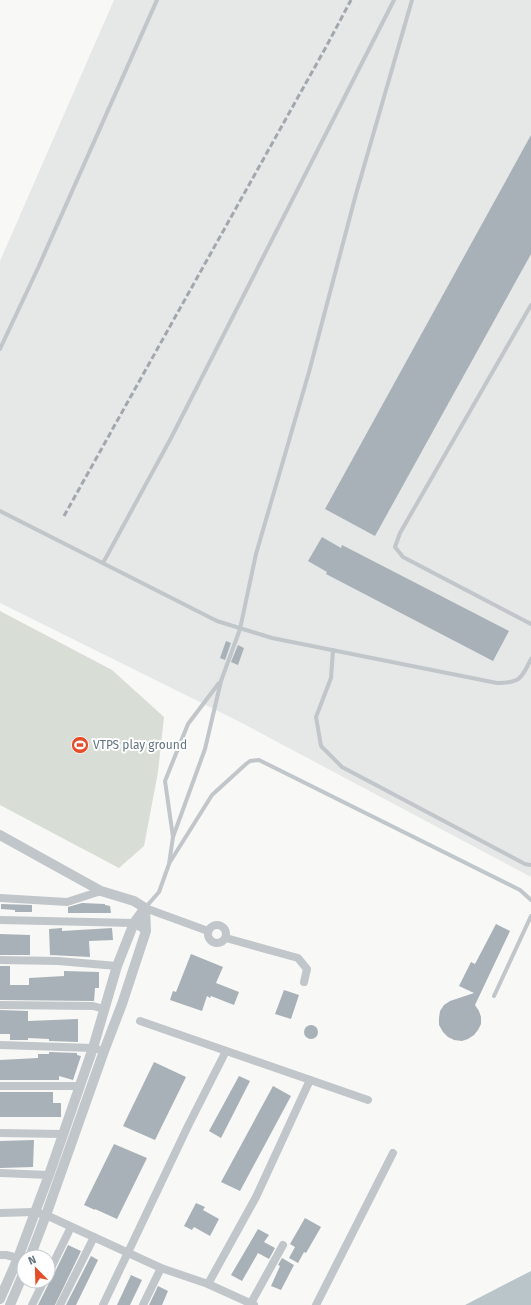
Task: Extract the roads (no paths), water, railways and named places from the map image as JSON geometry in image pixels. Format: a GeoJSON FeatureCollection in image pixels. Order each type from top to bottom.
{"type":"FeatureCollection","features":[{"type":"Feature","properties":{"kind":"street"},"geometry":{"type":"LineString","coordinates":[[0,835],[101,891],[134,901],[145,908],[208,931]]}},
{"type":"Feature","properties":{"kind":"street"},"geometry":{"type":"LineString","coordinates":[[0,898],[67,902],[101,891]]}},
{"type":"Feature","properties":{"kind":"street"},"geometry":{"type":"LineString","coordinates":[[21,1249],[49,1175],[93,1048],[118,966],[134,923],[145,908]]}},
{"type":"Feature","properties":{"kind":"street"},"geometry":{"type":"LineString","coordinates":[[33,1249],[122,1004],[146,931],[145,908]]}},
{"type":"Feature","properties":{"kind":"street"},"geometry":{"type":"LineString","coordinates":[[0,920],[134,923],[146,931]]}},
{"type":"Feature","properties":{"kind":"street"},"geometry":{"type":"LineString","coordinates":[[220,925],[226,932],[226,938],[218,944],[212,942],[208,938],[208,931],[211,926],[220,925]]}},
{"type":"Feature","properties":{"kind":"street"},"geometry":{"type":"LineString","coordinates":[[226,938],[298,958],[307,969],[304,982]]}},
{"type":"Feature","properties":{"kind":"street"},"geometry":{"type":"LineString","coordinates":[[0,960],[58,961],[118,966]]}},
{"type":"Feature","properties":{"kind":"street"},"geometry":{"type":"LineString","coordinates":[[0,1005],[93,1006],[104,1008]]}},
{"type":"Feature","properties":{"kind":"street"},"geometry":{"type":"LineString","coordinates":[[140,1021],[368,1100]]}},
{"type":"Feature","properties":{"kind":"street"},"geometry":{"type":"LineString","coordinates":[[0,1046],[93,1048],[104,1051]]}},
{"type":"Feature","properties":{"kind":"street"},"geometry":{"type":"LineString","coordinates":[[103,1305],[188,1126],[226,1051]]}},
{"type":"Feature","properties":{"kind":"street"},"geometry":{"type":"LineString","coordinates":[[208,1284],[256,1197],[310,1080]]}},
{"type":"Feature","properties":{"kind":"street"},"geometry":{"type":"LineString","coordinates":[[0,1086],[79,1086]]}},
{"type":"Feature","properties":{"kind":"street"},"geometry":{"type":"LineString","coordinates":[[0,1133],[63,1134]]}},
{"type":"Feature","properties":{"kind":"street"},"geometry":{"type":"LineString","coordinates":[[316,1305],[393,1153]]}},
{"type":"Feature","properties":{"kind":"street"},"geometry":{"type":"LineString","coordinates":[[0,1173],[49,1175]]}},
{"type":"Feature","properties":{"kind":"street"},"geometry":{"type":"LineString","coordinates":[[0,1213],[34,1212],[46,1215],[161,1268],[208,1284],[252,1304],[284,1245]]}},
{"type":"Feature","properties":{"kind":"street"},"geometry":{"type":"LineString","coordinates":[[56,1258],[71,1227]]}},
{"type":"Feature","properties":{"kind":"street"},"geometry":{"type":"LineString","coordinates":[[60,1305],[94,1237]]}},
{"type":"Feature","properties":{"kind":"street"},"geometry":{"type":"LineString","coordinates":[[0,1255],[16,1258]]}},
{"type":"Feature","properties":{"kind":"street"},"geometry":{"type":"LineString","coordinates":[[16,1262],[1,1295],[12,1301],[17,1289]]}},
{"type":"Feature","properties":{"kind":"street"},"geometry":{"type":"LineString","coordinates":[[143,1305],[161,1268]]}},
{"type":"Feature","properties":{"kind":"street"},"geometry":{"type":"LineString","coordinates":[[32,1305],[40,1289]]}},
{"type":"Feature","properties":{"kind":"lane"},"geometry":{"type":"LineString","coordinates":[[0,349],[38,268],[157,0]]}},
{"type":"Feature","properties":{"kind":"lane"},"geometry":{"type":"LineString","coordinates":[[103,563],[171,438],[394,0]]}},
{"type":"Feature","properties":{"kind":"lane"},"geometry":{"type":"LineString","coordinates":[[145,908],[159,892],[169,864],[173,837],[205,749],[221,681],[240,629],[256,554],[306,380],[356,194],[412,0]]}},
{"type":"Feature","properties":{"kind":"lane"},"geometry":{"type":"LineString","coordinates":[[531,305],[400,533],[396,547],[403,557],[531,624]]}},
{"type":"Feature","properties":{"kind":"lane"},"geometry":{"type":"LineString","coordinates":[[0,511],[217,621],[272,638],[497,683],[510,683],[520,679],[531,659]]}},
{"type":"Feature","properties":{"kind":"lane"},"geometry":{"type":"LineString","coordinates":[[333,650],[331,678],[316,717],[321,746],[342,767],[524,864],[531,865]]}},
{"type":"Feature","properties":{"kind":"lane"},"geometry":{"type":"LineString","coordinates":[[173,837],[165,781],[188,724],[221,681]]}},
{"type":"Feature","properties":{"kind":"lane"},"geometry":{"type":"LineString","coordinates":[[169,864],[212,795],[250,761],[259,760],[520,890],[531,900]]}},
{"type":"Feature","properties":{"kind":"lane"},"geometry":{"type":"LineString","coordinates":[[494,996],[531,916]]}},
{"type":"Feature","properties":{"kind":"railway"},"geometry":{"type":"LineString","coordinates":[[64,516],[351,0]]}},
{"type":"Feature","properties":{"kind":"place","name":"VTPS play ground"},"geometry":{"type":"Point","coordinates":[80,745]}}]}
